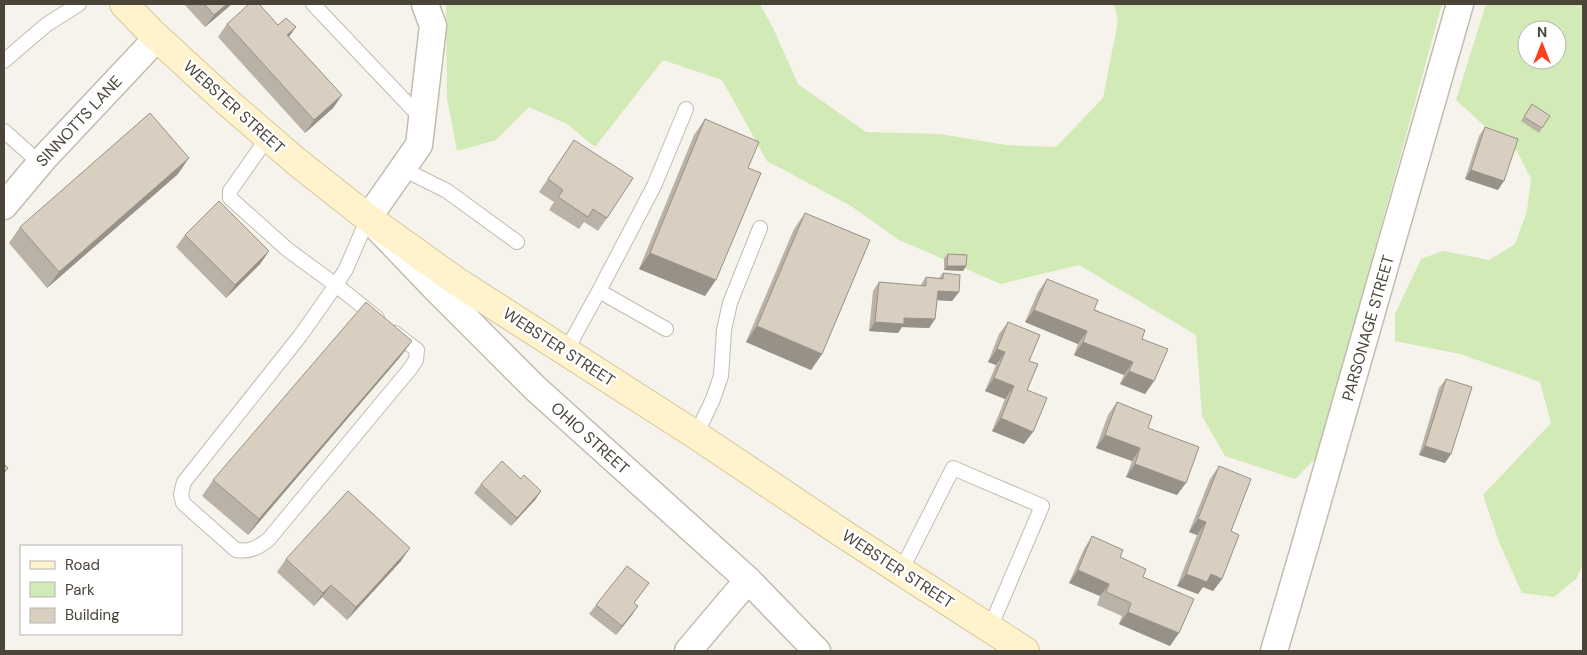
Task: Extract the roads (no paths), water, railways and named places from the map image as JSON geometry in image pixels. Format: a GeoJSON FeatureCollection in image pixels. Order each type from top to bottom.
{"type":"FeatureCollection","features":[{"type":"Feature","properties":{"kind":"street","name":"WEBSTER STREET"},"geometry":{"type":"LineString","coordinates":[[124,4],[157,38],[224,100],[297,162],[368,218],[456,281],[696,435],[1025,651]]}},
{"type":"Feature","properties":{"kind":"street"},"geometry":{"type":"LineString","coordinates":[[368,218],[419,145],[433,26],[425,4]]}},
{"type":"Feature","properties":{"kind":"street","name":"PARSONAGE STREET"},"geometry":{"type":"LineString","coordinates":[[1274,651],[1460,4]]}},
{"type":"Feature","properties":{"kind":"street","name":"SINNOTTS LANE"},"geometry":{"type":"LineString","coordinates":[[4,206],[40,163],[157,38]]}},
{"type":"Feature","properties":{"kind":"street","name":"OHIO STREET"},"geometry":{"type":"LineString","coordinates":[[368,218],[434,288],[535,388],[748,580],[817,651]]}},
{"type":"Feature","properties":{"kind":"street"},"geometry":{"type":"LineString","coordinates":[[688,651],[748,580]]}},
{"type":"Feature","properties":{"kind":"lane"},"geometry":{"type":"LineString","coordinates":[[4,61],[46,25],[79,4]]}},
{"type":"Feature","properties":{"kind":"lane"},"geometry":{"type":"LineString","coordinates":[[313,4],[422,120]]}},
{"type":"Feature","properties":{"kind":"lane"},"geometry":{"type":"LineString","coordinates":[[566,351],[654,186],[686,109]]}},
{"type":"Feature","properties":{"kind":"lane"},"geometry":{"type":"LineString","coordinates":[[4,131],[40,163]]}},
{"type":"Feature","properties":{"kind":"lane"},"geometry":{"type":"LineString","coordinates":[[268,137],[230,191],[230,198],[288,250],[336,285],[417,350],[416,360],[410,369],[268,540],[256,549],[236,550],[183,503],[180,494],[184,482],[300,336],[336,285],[346,268],[368,218]]}},
{"type":"Feature","properties":{"kind":"lane"},"geometry":{"type":"LineString","coordinates":[[402,169],[447,191],[517,242]]}},
{"type":"Feature","properties":{"kind":"lane"},"geometry":{"type":"LineString","coordinates":[[696,435],[713,399],[721,376],[724,330],[730,303],[760,228]]}},
{"type":"Feature","properties":{"kind":"lane"},"geometry":{"type":"LineString","coordinates":[[599,291],[666,329]]}},
{"type":"Feature","properties":{"kind":"lane"},"geometry":{"type":"LineString","coordinates":[[901,571],[953,468],[1042,506],[990,628]]}}]}
